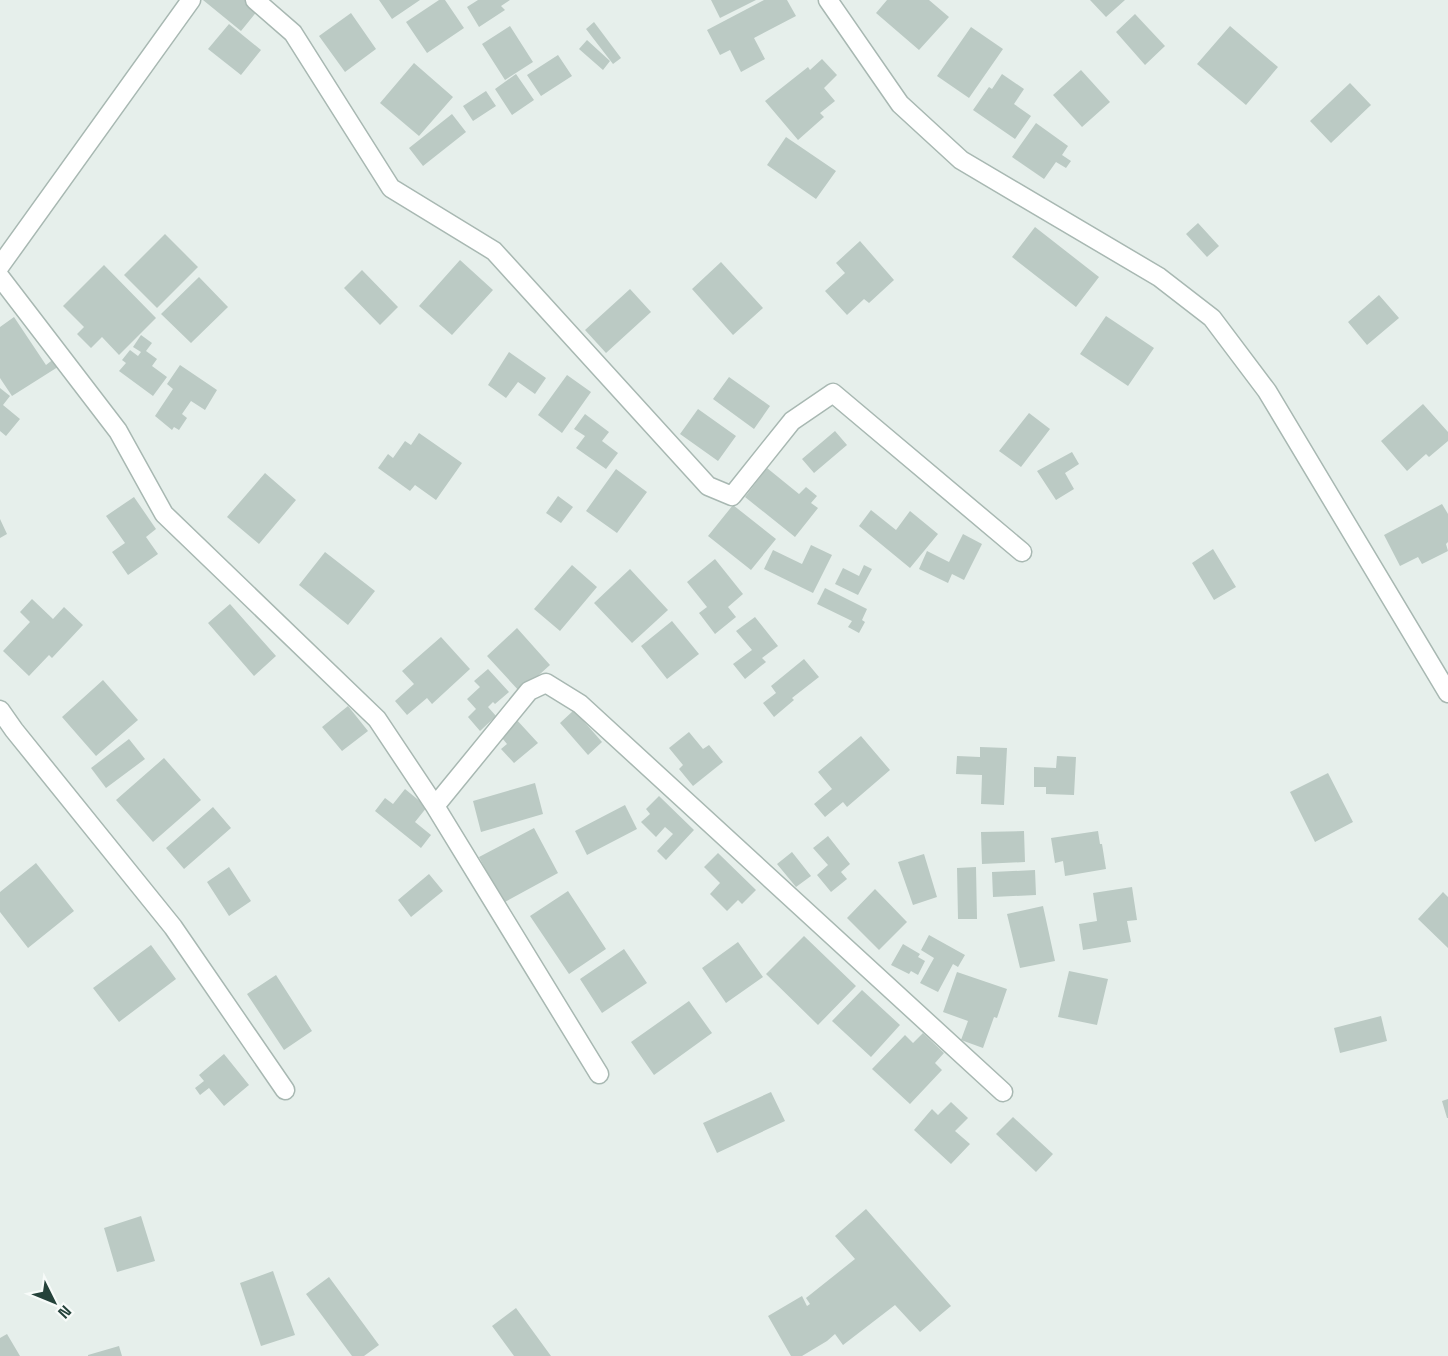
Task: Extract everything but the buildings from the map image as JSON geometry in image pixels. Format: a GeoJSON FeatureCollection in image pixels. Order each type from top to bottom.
{"type":"FeatureCollection","features":[{"type":"Feature","properties":{"kind":"street"},"geometry":{"type":"LineString","coordinates":[[0,266],[191,0]]}},
{"type":"Feature","properties":{"kind":"street"},"geometry":{"type":"LineString","coordinates":[[255,0],[293,33],[391,188],[494,251],[708,486],[732,496],[792,421],[833,393],[1022,552]]}},
{"type":"Feature","properties":{"kind":"street"},"geometry":{"type":"LineString","coordinates":[[828,0],[900,104],[961,160],[1159,278],[1212,318],[1267,391],[1448,693]]}},
{"type":"Feature","properties":{"kind":"street"},"geometry":{"type":"LineString","coordinates":[[0,277],[118,431],[164,514],[377,719],[435,806],[599,1074]]}},
{"type":"Feature","properties":{"kind":"street"},"geometry":{"type":"LineString","coordinates":[[435,806],[529,692],[546,683],[580,704],[1003,1092]]}},
{"type":"Feature","properties":{"kind":"street"},"geometry":{"type":"LineString","coordinates":[[0,710],[173,927],[285,1090]]}}]}
